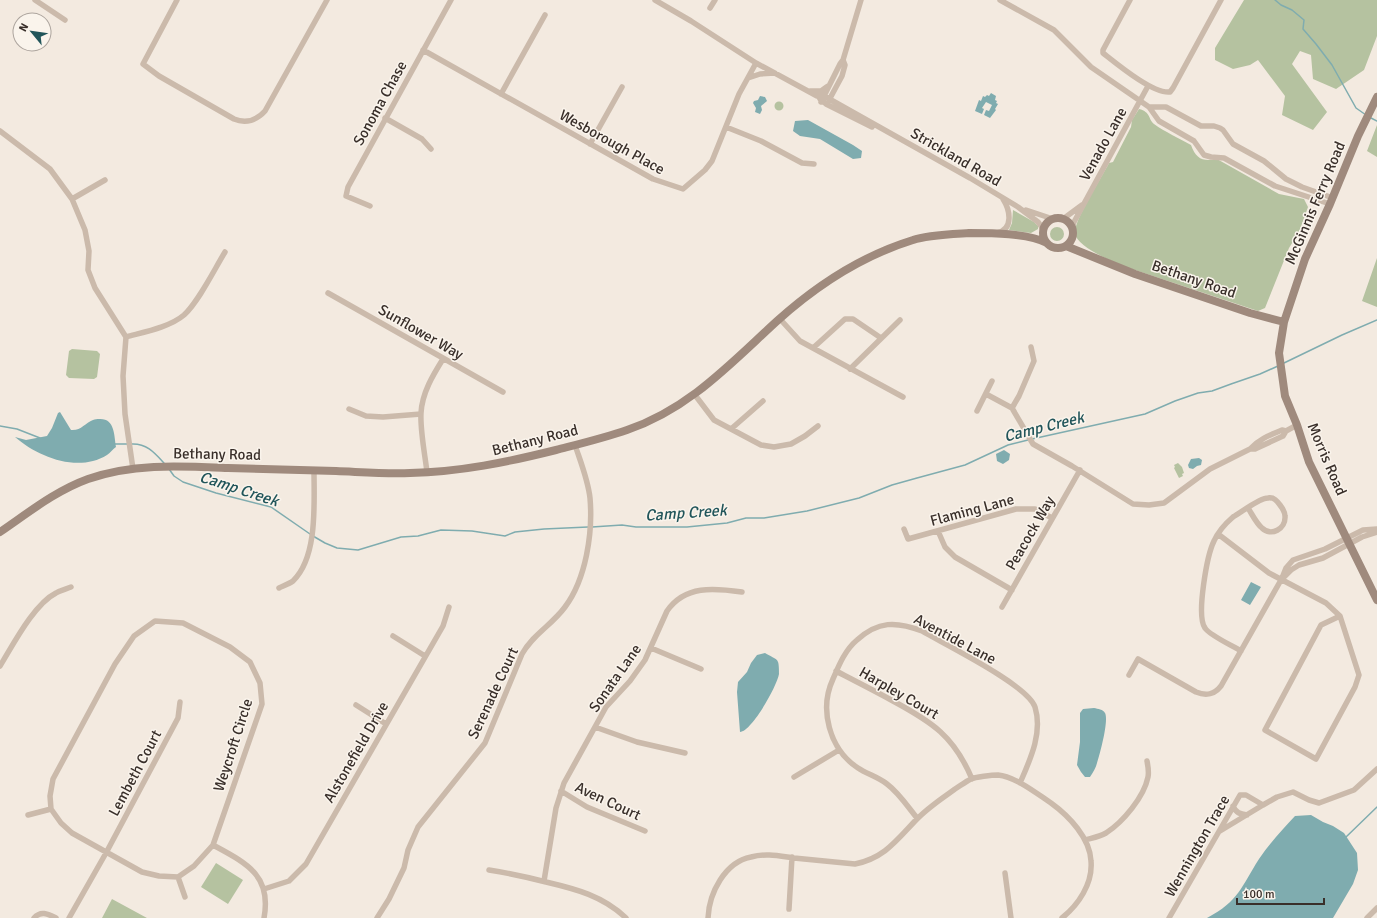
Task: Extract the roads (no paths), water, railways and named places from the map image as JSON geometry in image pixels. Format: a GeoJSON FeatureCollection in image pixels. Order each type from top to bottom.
{"type":"FeatureCollection","features":[{"type":"Feature","properties":{"kind":"street"},"geometry":{"type":"LineString","coordinates":[[36,0],[65,20]]}},
{"type":"Feature","properties":{"kind":"street"},"geometry":{"type":"LineString","coordinates":[[177,0],[143,64],[159,76],[234,119],[241,121],[254,119],[265,111],[327,0]]}},
{"type":"Feature","properties":{"kind":"street","name":"Sonoma Chase"},"geometry":{"type":"LineString","coordinates":[[370,206],[346,196],[348,187],[451,0]]}},
{"type":"Feature","properties":{"kind":"street"},"geometry":{"type":"LineString","coordinates":[[655,0],[662,2],[756,63],[804,89],[815,92],[821,91],[826,88],[833,79]]}},
{"type":"Feature","properties":{"kind":"street"},"geometry":{"type":"LineString","coordinates":[[710,8],[714,0]]}},
{"type":"Feature","properties":{"kind":"street"},"geometry":{"type":"LineString","coordinates":[[825,100],[833,79],[843,60],[861,0]]}},
{"type":"Feature","properties":{"kind":"street"},"geometry":{"type":"LineString","coordinates":[[1000,0],[1054,30],[1091,67],[1149,107],[1159,121],[1194,141],[1204,155],[1224,158],[1275,186],[1331,201]]}},
{"type":"Feature","properties":{"kind":"street"},"geometry":{"type":"LineString","coordinates":[[1130,0],[1103,50],[1103,53],[1148,86],[1167,92],[1170,92],[1221,0]]}},
{"type":"Feature","properties":{"kind":"street"},"geometry":{"type":"LineString","coordinates":[[501,94],[545,15]]}},
{"type":"Feature","properties":{"kind":"street","name":"Wesborough Place"},"geometry":{"type":"LineString","coordinates":[[423,50],[653,179],[683,189],[709,166],[715,155],[739,94],[756,63]]}},
{"type":"Feature","properties":{"kind":"street"},"geometry":{"type":"LineString","coordinates":[[825,100],[836,87],[845,65],[843,60]]}},
{"type":"Feature","properties":{"kind":"street"},"geometry":{"type":"LineString","coordinates":[[748,78],[760,74],[776,74]]}},
{"type":"Feature","properties":{"kind":"street","name":"Venado Lane"},"geometry":{"type":"LineString","coordinates":[[1072,232],[1087,199],[1148,86]]}},
{"type":"Feature","properties":{"kind":"street"},"geometry":{"type":"LineString","coordinates":[[590,144],[622,87]]}},
{"type":"Feature","properties":{"kind":"street"},"geometry":{"type":"LineString","coordinates":[[836,87],[836,97],[844,108]]}},
{"type":"Feature","properties":{"kind":"street","name":"Strickland Road"},"geometry":{"type":"LineString","coordinates":[[804,89],[898,138]]}},
{"type":"Feature","properties":{"kind":"street","name":"McGinnis Ferry Road"},"geometry":{"type":"LineString","coordinates":[[1284,322],[1305,259],[1376,98]]}},
{"type":"Feature","properties":{"kind":"street","name":"Strickland Road"},"geometry":{"type":"LineString","coordinates":[[825,100],[844,108],[961,173],[1018,207],[1037,222],[1044,232]]}},
{"type":"Feature","properties":{"kind":"street"},"geometry":{"type":"LineString","coordinates":[[1149,107],[1166,107],[1198,126],[1220,128],[1233,144],[1264,161],[1286,179],[1331,201]]}},
{"type":"Feature","properties":{"kind":"street"},"geometry":{"type":"LineString","coordinates":[[385,118],[422,139],[431,149]]}},
{"type":"Feature","properties":{"kind":"street"},"geometry":{"type":"LineString","coordinates":[[726,127],[761,141],[802,163],[814,164]]}},
{"type":"Feature","properties":{"kind":"street"},"geometry":{"type":"LineString","coordinates":[[0,131],[50,169],[72,199],[85,230],[89,251],[88,270],[95,288],[126,337],[123,384],[125,414],[133,469]]}},
{"type":"Feature","properties":{"kind":"street"},"geometry":{"type":"LineString","coordinates":[[72,199],[105,180]]}},
{"type":"Feature","properties":{"kind":"street","name":"Strickland Road"},"geometry":{"type":"LineString","coordinates":[[994,234],[1000,233],[1009,220],[1009,212],[1001,197]]}},
{"type":"Feature","properties":{"kind":"street","name":"Venado Lane"},"geometry":{"type":"LineString","coordinates":[[1063,219],[1077,210],[1087,199]]}},
{"type":"Feature","properties":{"kind":"street","name":"Strickland Road"},"geometry":{"type":"LineString","coordinates":[[1018,207],[1053,219]]}},
{"type":"Feature","properties":{"kind":"street"},"geometry":{"type":"LineString","coordinates":[[1053,219],[1063,219],[1072,232],[1070,241],[1066,246],[1055,247],[1047,243],[1045,240],[1044,232],[1046,224],[1053,219]]}},
{"type":"Feature","properties":{"kind":"street","name":"Bethany Road"},"geometry":{"type":"LineString","coordinates":[[1030,237],[1044,232]]}},
{"type":"Feature","properties":{"kind":"street","name":"Bethany Road"},"geometry":{"type":"LineString","coordinates":[[1072,232],[1079,245],[1096,258]]}},
{"type":"Feature","properties":{"kind":"street","name":"Bethany Road"},"geometry":{"type":"LineString","coordinates":[[0,532],[51,497],[72,486],[91,478],[133,469],[153,466],[188,466],[381,473],[427,472],[490,465],[575,445],[628,430],[667,412],[695,395],[780,319],[824,283],[866,258],[915,238],[962,234],[994,234],[1030,237],[1047,243]]}},
{"type":"Feature","properties":{"kind":"street","name":"Bethany Road"},"geometry":{"type":"LineString","coordinates":[[1066,246],[1130,272],[1250,313],[1284,322]]}},
{"type":"Feature","properties":{"kind":"street"},"geometry":{"type":"LineString","coordinates":[[126,337],[165,325],[184,315],[200,295],[225,252]]}},
{"type":"Feature","properties":{"kind":"street","name":"Sunflower Way"},"geometry":{"type":"LineString","coordinates":[[328,293],[503,392]]}},
{"type":"Feature","properties":{"kind":"street"},"geometry":{"type":"LineString","coordinates":[[780,319],[800,341],[903,397]]}},
{"type":"Feature","properties":{"kind":"street"},"geometry":{"type":"LineString","coordinates":[[813,348],[845,319],[853,320],[881,338]]}},
{"type":"Feature","properties":{"kind":"street"},"geometry":{"type":"LineString","coordinates":[[850,368],[900,320]]}},
{"type":"Feature","properties":{"kind":"street","name":"Morris Road"},"geometry":{"type":"LineString","coordinates":[[1284,322],[1279,353],[1285,396],[1297,425],[1309,462],[1377,600]]}},
{"type":"Feature","properties":{"kind":"street"},"geometry":{"type":"LineString","coordinates":[[1012,408],[1019,396],[1034,361],[1031,347]]}},
{"type":"Feature","properties":{"kind":"street"},"geometry":{"type":"LineString","coordinates":[[427,472],[420,414],[422,402],[428,386],[443,359]]}},
{"type":"Feature","properties":{"kind":"street"},"geometry":{"type":"LineString","coordinates":[[977,410],[992,381]]}},
{"type":"Feature","properties":{"kind":"street"},"geometry":{"type":"LineString","coordinates":[[986,394],[1012,408],[1033,444],[1080,470],[1133,504],[1140,506],[1164,503],[1210,469],[1250,449],[1255,449],[1284,436],[1286,431]]}},
{"type":"Feature","properties":{"kind":"street"},"geometry":{"type":"LineString","coordinates":[[695,395],[714,420],[760,444],[774,447],[791,444],[806,436],[818,426]]}},
{"type":"Feature","properties":{"kind":"street"},"geometry":{"type":"LineString","coordinates":[[731,429],[763,401]]}},
{"type":"Feature","properties":{"kind":"street"},"geometry":{"type":"LineString","coordinates":[[349,409],[366,416],[383,417],[420,414]]}},
{"type":"Feature","properties":{"kind":"street"},"geometry":{"type":"LineString","coordinates":[[1250,449],[1254,444],[1269,435],[1282,430],[1286,431],[1297,425]]}},
{"type":"Feature","properties":{"kind":"street"},"geometry":{"type":"LineString","coordinates":[[1269,435],[1272,441]]}},
{"type":"Feature","properties":{"kind":"street","name":"Serenade Court"},"geometry":{"type":"LineString","coordinates":[[377,918],[404,868],[409,846],[418,827],[485,743],[526,647],[537,634],[559,615],[578,586],[589,542],[591,516],[590,497],[585,473],[575,445]]}},
{"type":"Feature","properties":{"kind":"street"},"geometry":{"type":"LineString","coordinates":[[279,588],[292,581],[304,565],[312,543],[314,470]]}},
{"type":"Feature","properties":{"kind":"street","name":"Peacock Way"},"geometry":{"type":"LineString","coordinates":[[1002,607],[1080,470]]}},
{"type":"Feature","properties":{"kind":"street"},"geometry":{"type":"LineString","coordinates":[[1241,651],[1208,632],[1203,624],[1203,591],[1211,550],[1218,534],[1229,520],[1248,508],[1264,498],[1273,498],[1285,512],[1285,521],[1277,531],[1267,532],[1260,527],[1248,508]]}},
{"type":"Feature","properties":{"kind":"street","name":"Flaming Lane"},"geometry":{"type":"LineString","coordinates":[[904,529],[908,539],[1016,509],[1035,509],[1052,518]]}},
{"type":"Feature","properties":{"kind":"street"},"geometry":{"type":"LineString","coordinates":[[1129,675],[1138,659],[1196,692],[1210,694],[1216,692],[1221,686],[1282,580],[1291,570],[1299,565],[1322,558],[1363,530],[1377,529]]}},
{"type":"Feature","properties":{"kind":"street"},"geometry":{"type":"LineString","coordinates":[[938,531],[945,547],[955,557],[1012,590]]}},
{"type":"Feature","properties":{"kind":"street"},"geometry":{"type":"LineString","coordinates":[[1348,540],[1377,532]]}},
{"type":"Feature","properties":{"kind":"street"},"geometry":{"type":"LineString","coordinates":[[1218,534],[1269,573],[1326,603],[1340,616],[1359,675],[1355,686],[1316,759],[1265,730],[1321,626],[1340,616]]}},
{"type":"Feature","properties":{"kind":"street"},"geometry":{"type":"LineString","coordinates":[[0,666],[22,630],[40,606],[55,593],[71,587]]}},
{"type":"Feature","properties":{"kind":"street","name":"Sonata Lane"},"geometry":{"type":"LineString","coordinates":[[544,882],[556,808],[568,776],[606,707],[630,681],[645,660],[667,611],[680,597],[690,593],[715,588],[742,592]]}},
{"type":"Feature","properties":{"kind":"street","name":"Alstonefield Drive"},"geometry":{"type":"LineString","coordinates":[[264,889],[289,881],[306,864],[443,626],[449,607]]}},
{"type":"Feature","properties":{"kind":"street","name":"Weycroft Circle"},"geometry":{"type":"LineString","coordinates":[[51,809],[50,796],[53,779],[115,664],[134,636],[155,621],[183,623],[230,647],[250,662],[260,683],[262,704],[213,845],[194,866],[178,877]]}},
{"type":"Feature","properties":{"kind":"street","name":"Aventide Lane"},"geometry":{"type":"LineString","coordinates":[[918,818],[886,783],[857,768],[847,760],[839,750],[831,732],[827,711],[828,694],[836,671],[850,648],[862,636],[882,625],[899,624],[922,631],[1010,681],[1030,698],[1035,705],[1038,720],[1036,738],[1032,754],[1020,783]]}},
{"type":"Feature","properties":{"kind":"street"},"geometry":{"type":"LineString","coordinates":[[393,636],[425,656]]}},
{"type":"Feature","properties":{"kind":"street"},"geometry":{"type":"LineString","coordinates":[[651,648],[701,669]]}},
{"type":"Feature","properties":{"kind":"street","name":"Harpley Court"},"geometry":{"type":"LineString","coordinates":[[836,671],[920,716],[935,726],[958,752],[972,779]]}},
{"type":"Feature","properties":{"kind":"street","name":"Lembeth Court"},"geometry":{"type":"LineString","coordinates":[[69,918],[106,853],[178,718],[180,702]]}},
{"type":"Feature","properties":{"kind":"street"},"geometry":{"type":"LineString","coordinates":[[356,705],[386,724]]}},
{"type":"Feature","properties":{"kind":"street"},"geometry":{"type":"LineString","coordinates":[[595,727],[632,740],[685,753]]}},
{"type":"Feature","properties":{"kind":"street"},"geometry":{"type":"LineString","coordinates":[[794,777],[839,750]]}},
{"type":"Feature","properties":{"kind":"street"},"geometry":{"type":"LineString","coordinates":[[1085,840],[1098,837],[1105,833],[1119,823],[1127,813],[1140,795],[1146,783],[1149,775],[1148,761]]}},
{"type":"Feature","properties":{"kind":"street"},"geometry":{"type":"LineString","coordinates":[[1219,832],[1277,797],[1292,792],[1319,803],[1354,790],[1377,769]]}},
{"type":"Feature","properties":{"kind":"street"},"geometry":{"type":"LineString","coordinates":[[708,918],[710,903],[716,887],[728,870],[734,865],[750,857],[766,854],[855,864],[864,862],[884,852],[931,805],[972,779],[997,775],[1028,787],[1060,811],[1073,823],[1085,840],[1091,856],[1092,865],[1089,879],[1078,903],[1062,918]]}},
{"type":"Feature","properties":{"kind":"street","name":"Aven Court"},"geometry":{"type":"LineString","coordinates":[[561,792],[587,807],[645,831]]}},
{"type":"Feature","properties":{"kind":"street","name":"Wennington Trace"},"geometry":{"type":"LineString","coordinates":[[1169,918],[1238,798],[1243,794],[1263,805]]}},
{"type":"Feature","properties":{"kind":"street"},"geometry":{"type":"LineString","coordinates":[[1233,806],[1236,812],[1247,815]]}},
{"type":"Feature","properties":{"kind":"street"},"geometry":{"type":"LineString","coordinates":[[28,815],[51,809],[61,823],[72,833],[106,853],[142,872],[159,876],[178,877],[185,897]]}},
{"type":"Feature","properties":{"kind":"street"},"geometry":{"type":"LineString","coordinates":[[213,845],[244,861],[255,872],[264,889],[266,907],[264,918]]}},
{"type":"Feature","properties":{"kind":"street"},"geometry":{"type":"LineString","coordinates":[[789,909],[792,858]]}},
{"type":"Feature","properties":{"kind":"street"},"geometry":{"type":"LineString","coordinates":[[489,870],[544,882],[591,895],[614,907],[626,918]]}},
{"type":"Feature","properties":{"kind":"street"},"geometry":{"type":"LineString","coordinates":[[1005,873],[1011,918]]}},
{"type":"Feature","properties":{"kind":"street"},"geometry":{"type":"LineString","coordinates":[[1367,918],[1377,908]]}},
{"type":"Feature","properties":{"kind":"street"},"geometry":{"type":"LineString","coordinates":[[34,918],[42,912],[56,918]]}},
{"type":"Feature","properties":{"kind":"water"},"geometry":{"type":"Polygon","coordinates":[[[991,93],[996,96],[995,100],[998,104],[995,109],[996,110],[990,118],[984,115],[986,110],[989,111],[992,105],[986,102],[982,108],[984,109],[982,114],[975,111],[979,100],[981,101],[983,96],[989,96],[991,93]]]}},
{"type":"Feature","properties":{"kind":"water"},"geometry":{"type":"Polygon","coordinates":[[[760,96],[765,97],[767,101],[761,106],[762,110],[760,114],[755,112],[756,108],[753,103],[754,101],[758,100],[760,96]]]}},
{"type":"Feature","properties":{"kind":"water"},"geometry":{"type":"Polygon","coordinates":[[[808,120],[862,151],[861,158],[853,159],[820,139],[800,136],[793,131],[795,121],[808,120]]]}},
{"type":"Feature","properties":{"kind":"water"},"geometry":{"type":"Polygon","coordinates":[[[60,412],[71,430],[78,429],[95,419],[104,419],[108,421],[113,428],[116,447],[107,455],[96,460],[84,463],[71,462],[59,460],[35,451],[15,437],[26,440],[47,436],[58,413],[60,412]]]}},
{"type":"Feature","properties":{"kind":"water"},"geometry":{"type":"Polygon","coordinates":[[[1004,450],[1010,454],[1009,460],[1003,464],[997,461],[996,454],[1004,450]]]}},
{"type":"Feature","properties":{"kind":"water"},"geometry":{"type":"Polygon","coordinates":[[[1199,458],[1202,460],[1201,465],[1193,469],[1189,468],[1188,465],[1191,459],[1199,458]]]}},
{"type":"Feature","properties":{"kind":"water"},"geometry":{"type":"Polygon","coordinates":[[[1251,582],[1261,587],[1250,605],[1241,600],[1251,582]]]}},
{"type":"Feature","properties":{"kind":"water"},"geometry":{"type":"Polygon","coordinates":[[[765,653],[775,658],[778,662],[779,674],[774,688],[757,716],[745,730],[740,732],[737,692],[738,682],[747,672],[757,655],[765,653]]]}},
{"type":"Feature","properties":{"kind":"water"},"geometry":{"type":"Polygon","coordinates":[[[1094,708],[1102,710],[1105,713],[1105,730],[1096,767],[1090,777],[1085,777],[1077,765],[1080,742],[1080,713],[1083,709],[1094,708]]]}},
{"type":"Feature","properties":{"kind":"water"},"geometry":{"type":"Polygon","coordinates":[[[1311,815],[1344,833],[1357,853],[1358,870],[1353,884],[1333,918],[1207,918],[1218,912],[1233,899],[1263,853],[1295,816],[1311,815]]]}},
{"type":"Feature","properties":{"kind":"waterway"},"geometry":{"type":"LineString","coordinates":[[1275,0],[1281,5],[1292,10],[1304,20],[1303,29],[1332,65],[1356,108],[1366,115]]}},
{"type":"Feature","properties":{"kind":"waterway"},"geometry":{"type":"LineString","coordinates":[[1371,118],[1377,121]]}},
{"type":"Feature","properties":{"kind":"waterway","name":"Camp Creek"},"geometry":{"type":"LineString","coordinates":[[1284,363],[1377,320]]}},
{"type":"Feature","properties":{"kind":"waterway","name":"Camp Creek"},"geometry":{"type":"LineString","coordinates":[[1032,439],[1145,414],[1175,401],[1198,393],[1212,391],[1278,366]]}},
{"type":"Feature","properties":{"kind":"waterway","name":"Camp Creek"},"geometry":{"type":"LineString","coordinates":[[0,426],[17,429],[40,438]]}},
{"type":"Feature","properties":{"kind":"waterway","name":"Camp Creek"},"geometry":{"type":"LineString","coordinates":[[592,527],[622,525],[636,527],[687,527],[727,523],[746,518],[764,518],[807,511],[859,498],[892,485],[965,465],[1008,445],[1028,440]]}},
{"type":"Feature","properties":{"kind":"waterway","name":"Camp Creek"},"geometry":{"type":"LineString","coordinates":[[115,444],[127,444]]}},
{"type":"Feature","properties":{"kind":"waterway","name":"Camp Creek"},"geometry":{"type":"LineString","coordinates":[[131,444],[145,447],[153,452],[164,463]]}},
{"type":"Feature","properties":{"kind":"waterway","name":"Camp Creek"},"geometry":{"type":"LineString","coordinates":[[169,469],[174,476],[183,482],[216,493],[271,507],[310,534]]}},
{"type":"Feature","properties":{"kind":"waterway","name":"Camp Creek"},"geometry":{"type":"LineString","coordinates":[[313,536],[337,548],[358,550],[401,537],[418,536],[441,530],[472,531],[505,536],[515,532],[588,527]]}},
{"type":"Feature","properties":{"kind":"waterway"},"geometry":{"type":"LineString","coordinates":[[1346,837],[1377,807]]}}]}
